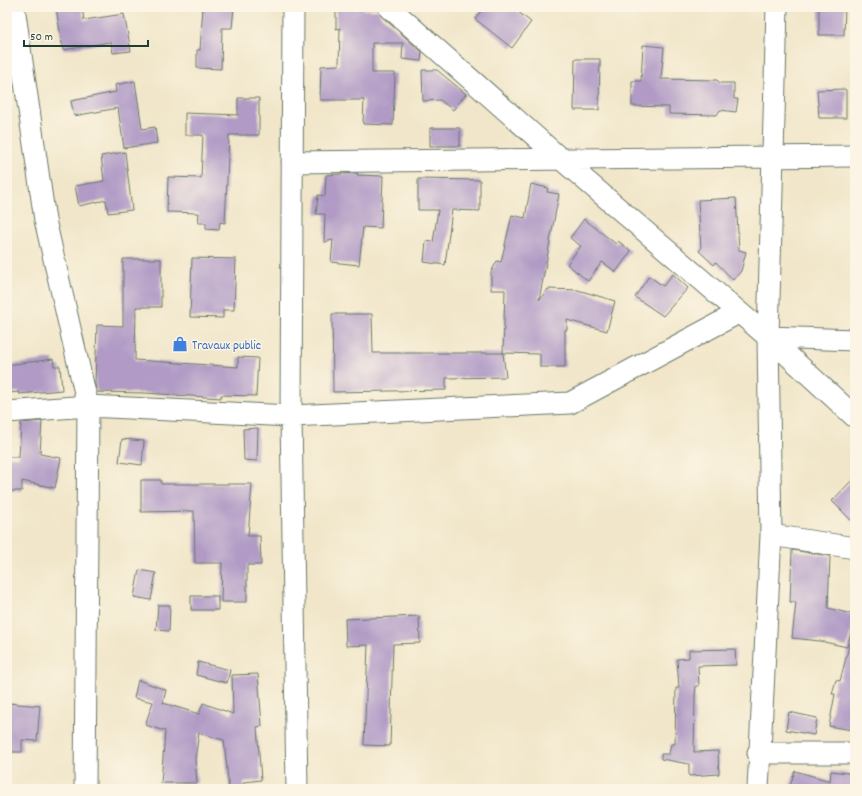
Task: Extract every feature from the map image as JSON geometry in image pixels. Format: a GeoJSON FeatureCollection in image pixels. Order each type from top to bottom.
{"type":"FeatureCollection","features":[{"type":"Feature","properties":{"kind":"street"},"geometry":{"type":"LineString","coordinates":[[14,7],[45,220],[88,406],[85,789]]}},
{"type":"Feature","properties":{"kind":"street"},"geometry":{"type":"LineString","coordinates":[[293,7],[291,416],[297,789]]}},
{"type":"Feature","properties":{"kind":"street"},"geometry":{"type":"LineString","coordinates":[[389,7],[562,160],[738,313],[768,337],[855,417]]}},
{"type":"Feature","properties":{"kind":"street"},"geometry":{"type":"LineString","coordinates":[[758,789],[758,753],[771,535],[768,337],[776,7]]}},
{"type":"Feature","properties":{"kind":"street"},"geometry":{"type":"LineString","coordinates":[[292,162],[855,156]]}},
{"type":"Feature","properties":{"kind":"street"},"geometry":{"type":"LineString","coordinates":[[7,412],[88,406],[291,416],[570,403],[738,313]]}},
{"type":"Feature","properties":{"kind":"street"},"geometry":{"type":"LineString","coordinates":[[768,337],[855,340]]}},
{"type":"Feature","properties":{"kind":"street"},"geometry":{"type":"LineString","coordinates":[[771,535],[855,548]]}},
{"type":"Feature","properties":{"kind":"street"},"geometry":{"type":"LineString","coordinates":[[758,753],[855,753]]}},
{"type":"Feature","properties":{"kind":"building"},"geometry":{"type":"Polygon","coordinates":[[[56,7],[82,7],[84,20],[124,14],[131,51],[113,53],[111,42],[63,50],[56,7]]]}},
{"type":"Feature","properties":{"kind":"building"},"geometry":{"type":"Polygon","coordinates":[[[203,7],[234,7],[232,28],[222,28],[221,69],[197,68],[197,50],[200,50],[203,7]]]}},
{"type":"Feature","properties":{"kind":"building"},"geometry":{"type":"Polygon","coordinates":[[[336,7],[363,7],[363,10],[378,10],[381,16],[422,52],[421,61],[402,59],[403,43],[372,43],[372,73],[395,73],[393,125],[363,124],[364,100],[320,100],[321,66],[339,65],[340,28],[336,29],[336,7]]]}},
{"type":"Feature","properties":{"kind":"building"},"geometry":{"type":"Polygon","coordinates":[[[484,7],[512,7],[531,22],[512,48],[475,19],[484,7]]]}},
{"type":"Feature","properties":{"kind":"building"},"geometry":{"type":"Polygon","coordinates":[[[819,7],[845,7],[844,35],[819,35],[819,7]]]}},
{"type":"Feature","properties":{"kind":"building"},"geometry":{"type":"Polygon","coordinates":[[[643,45],[664,47],[661,79],[717,80],[720,83],[734,83],[734,99],[738,99],[736,112],[720,110],[717,115],[669,114],[669,107],[632,106],[632,81],[641,81],[643,45]]]}},
{"type":"Feature","properties":{"kind":"building"},"geometry":{"type":"Polygon","coordinates":[[[575,59],[600,59],[599,110],[574,110],[575,59]]]}},
{"type":"Feature","properties":{"kind":"building"},"geometry":{"type":"Polygon","coordinates":[[[422,70],[437,70],[466,94],[453,110],[440,100],[423,101],[422,70]]]}},
{"type":"Feature","properties":{"kind":"building"},"geometry":{"type":"Polygon","coordinates":[[[135,81],[142,129],[155,127],[157,143],[124,148],[118,108],[74,116],[71,101],[116,92],[115,85],[135,81]]]}},
{"type":"Feature","properties":{"kind":"building"},"geometry":{"type":"Polygon","coordinates":[[[817,90],[846,90],[846,118],[819,118],[817,90]]]}},
{"type":"Feature","properties":{"kind":"building"},"geometry":{"type":"Polygon","coordinates":[[[238,98],[259,98],[259,135],[229,135],[225,223],[220,222],[219,230],[206,229],[206,223],[198,223],[199,213],[167,212],[168,177],[201,178],[203,135],[185,135],[185,113],[238,115],[238,98]]]}},
{"type":"Feature","properties":{"kind":"building"},"geometry":{"type":"Polygon","coordinates":[[[430,128],[460,128],[460,146],[430,146],[430,128]]]}},
{"type":"Feature","properties":{"kind":"building"},"geometry":{"type":"Polygon","coordinates":[[[125,152],[132,210],[108,213],[106,200],[79,206],[75,186],[104,181],[101,156],[125,152]]]}},
{"type":"Feature","properties":{"kind":"building"},"geometry":{"type":"Polygon","coordinates":[[[358,173],[357,175],[383,176],[381,228],[363,227],[359,265],[331,262],[333,240],[324,242],[325,214],[316,214],[318,195],[325,196],[326,175],[358,173]]]}},
{"type":"Feature","properties":{"kind":"building"},"geometry":{"type":"Polygon","coordinates":[[[418,179],[480,180],[480,211],[452,210],[445,265],[424,262],[426,241],[433,242],[438,210],[418,210],[418,179]]]}},
{"type":"Feature","properties":{"kind":"building"},"geometry":{"type":"Polygon","coordinates":[[[531,184],[548,188],[547,192],[559,194],[539,300],[548,289],[578,290],[615,301],[607,331],[567,320],[567,330],[565,330],[565,367],[540,367],[540,354],[503,353],[505,290],[491,290],[491,272],[497,261],[501,262],[512,215],[525,218],[531,184]]]}},
{"type":"Feature","properties":{"kind":"building"},"geometry":{"type":"Polygon","coordinates":[[[736,198],[739,250],[746,252],[741,271],[733,280],[716,262],[714,265],[699,251],[701,249],[698,200],[736,198]]]}},
{"type":"Feature","properties":{"kind":"building"},"geometry":{"type":"Polygon","coordinates":[[[584,219],[616,244],[618,241],[631,251],[616,272],[602,262],[588,281],[567,264],[581,246],[570,238],[584,219]]]}},
{"type":"Feature","properties":{"kind":"building"},"geometry":{"type":"Polygon","coordinates":[[[192,258],[236,259],[234,310],[223,310],[223,318],[190,317],[192,258]]]}},
{"type":"Feature","properties":{"kind":"building"},"geometry":{"type":"Polygon","coordinates":[[[123,259],[161,259],[161,307],[136,307],[135,360],[238,367],[238,357],[258,358],[256,396],[221,395],[221,398],[145,393],[97,392],[95,384],[97,325],[123,326],[123,259]]]}},
{"type":"Feature","properties":{"kind":"building"},"geometry":{"type":"Polygon","coordinates":[[[673,274],[688,288],[663,316],[635,297],[649,276],[663,286],[673,274]]]}},
{"type":"Feature","properties":{"kind":"building"},"geometry":{"type":"Polygon","coordinates":[[[332,314],[372,314],[373,353],[503,353],[506,377],[446,378],[446,390],[333,392],[332,314]]]}},
{"type":"Feature","properties":{"kind":"building"},"geometry":{"type":"Polygon","coordinates":[[[53,359],[54,366],[60,366],[62,390],[19,394],[19,392],[7,393],[7,365],[53,359]]]}},
{"type":"Feature","properties":{"kind":"building"},"geometry":{"type":"Polygon","coordinates":[[[42,421],[40,454],[61,458],[55,488],[22,481],[22,491],[7,491],[7,457],[19,457],[21,423],[42,421]]]}},
{"type":"Feature","properties":{"kind":"building"},"geometry":{"type":"Polygon","coordinates":[[[258,428],[257,461],[244,460],[243,429],[258,428]]]}},
{"type":"Feature","properties":{"kind":"building"},"geometry":{"type":"Polygon","coordinates":[[[122,439],[144,441],[142,465],[119,462],[122,439]]]}},
{"type":"Feature","properties":{"kind":"building"},"geometry":{"type":"Polygon","coordinates":[[[855,477],[855,524],[832,501],[855,477]]]}},
{"type":"Feature","properties":{"kind":"building"},"geometry":{"type":"Polygon","coordinates":[[[141,480],[161,480],[161,484],[252,484],[248,536],[260,536],[261,565],[247,565],[247,602],[221,602],[222,563],[195,563],[194,511],[141,512],[141,480]]]}},
{"type":"Feature","properties":{"kind":"building"},"geometry":{"type":"Polygon","coordinates":[[[792,550],[830,556],[828,608],[855,615],[847,647],[820,641],[792,638],[796,602],[790,602],[792,550]]]}},
{"type":"Feature","properties":{"kind":"building"},"geometry":{"type":"Polygon","coordinates":[[[139,570],[156,573],[151,600],[134,597],[139,570]]]}},
{"type":"Feature","properties":{"kind":"building"},"geometry":{"type":"Polygon","coordinates":[[[191,596],[218,596],[218,610],[191,610],[191,596]]]}},
{"type":"Feature","properties":{"kind":"building"},"geometry":{"type":"Polygon","coordinates":[[[158,605],[170,605],[169,631],[156,630],[158,605]]]}},
{"type":"Feature","properties":{"kind":"building"},"geometry":{"type":"Polygon","coordinates":[[[419,616],[420,643],[393,644],[390,746],[364,745],[368,645],[346,646],[345,619],[419,616]]]}},
{"type":"Feature","properties":{"kind":"building"},"geometry":{"type":"Polygon","coordinates":[[[850,642],[855,642],[855,715],[852,730],[829,726],[835,694],[832,694],[836,680],[840,681],[850,642]]]}},
{"type":"Feature","properties":{"kind":"building"},"geometry":{"type":"Polygon","coordinates":[[[735,649],[736,665],[698,666],[699,686],[696,686],[695,695],[694,752],[718,751],[719,774],[689,776],[689,764],[661,759],[661,754],[669,754],[671,744],[675,744],[676,688],[679,688],[677,659],[689,658],[689,650],[735,649]]]}},
{"type":"Feature","properties":{"kind":"building"},"geometry":{"type":"Polygon","coordinates":[[[198,662],[230,670],[227,683],[196,675],[198,662]]]}},
{"type":"Feature","properties":{"kind":"building"},"geometry":{"type":"Polygon","coordinates":[[[258,674],[262,726],[257,727],[261,780],[244,782],[244,789],[229,789],[224,740],[199,733],[195,759],[197,783],[161,783],[165,731],[145,725],[153,702],[134,698],[138,680],[166,690],[163,703],[199,714],[203,703],[233,714],[232,675],[258,674]]]}},
{"type":"Feature","properties":{"kind":"building"},"geometry":{"type":"Polygon","coordinates":[[[8,703],[40,706],[37,741],[22,740],[22,752],[7,752],[8,703]]]}},
{"type":"Feature","properties":{"kind":"building"},"geometry":{"type":"Polygon","coordinates":[[[789,712],[817,718],[814,735],[786,730],[789,712]]]}},
{"type":"Feature","properties":{"kind":"building"},"geometry":{"type":"Polygon","coordinates":[[[795,771],[830,781],[831,771],[855,774],[854,789],[789,789],[795,771]]]}},
{"type":"Feature","properties":{"kind":"place","name":"Travaux public"},"geometry":{"type":"Point","coordinates":[180,344]}}]}
